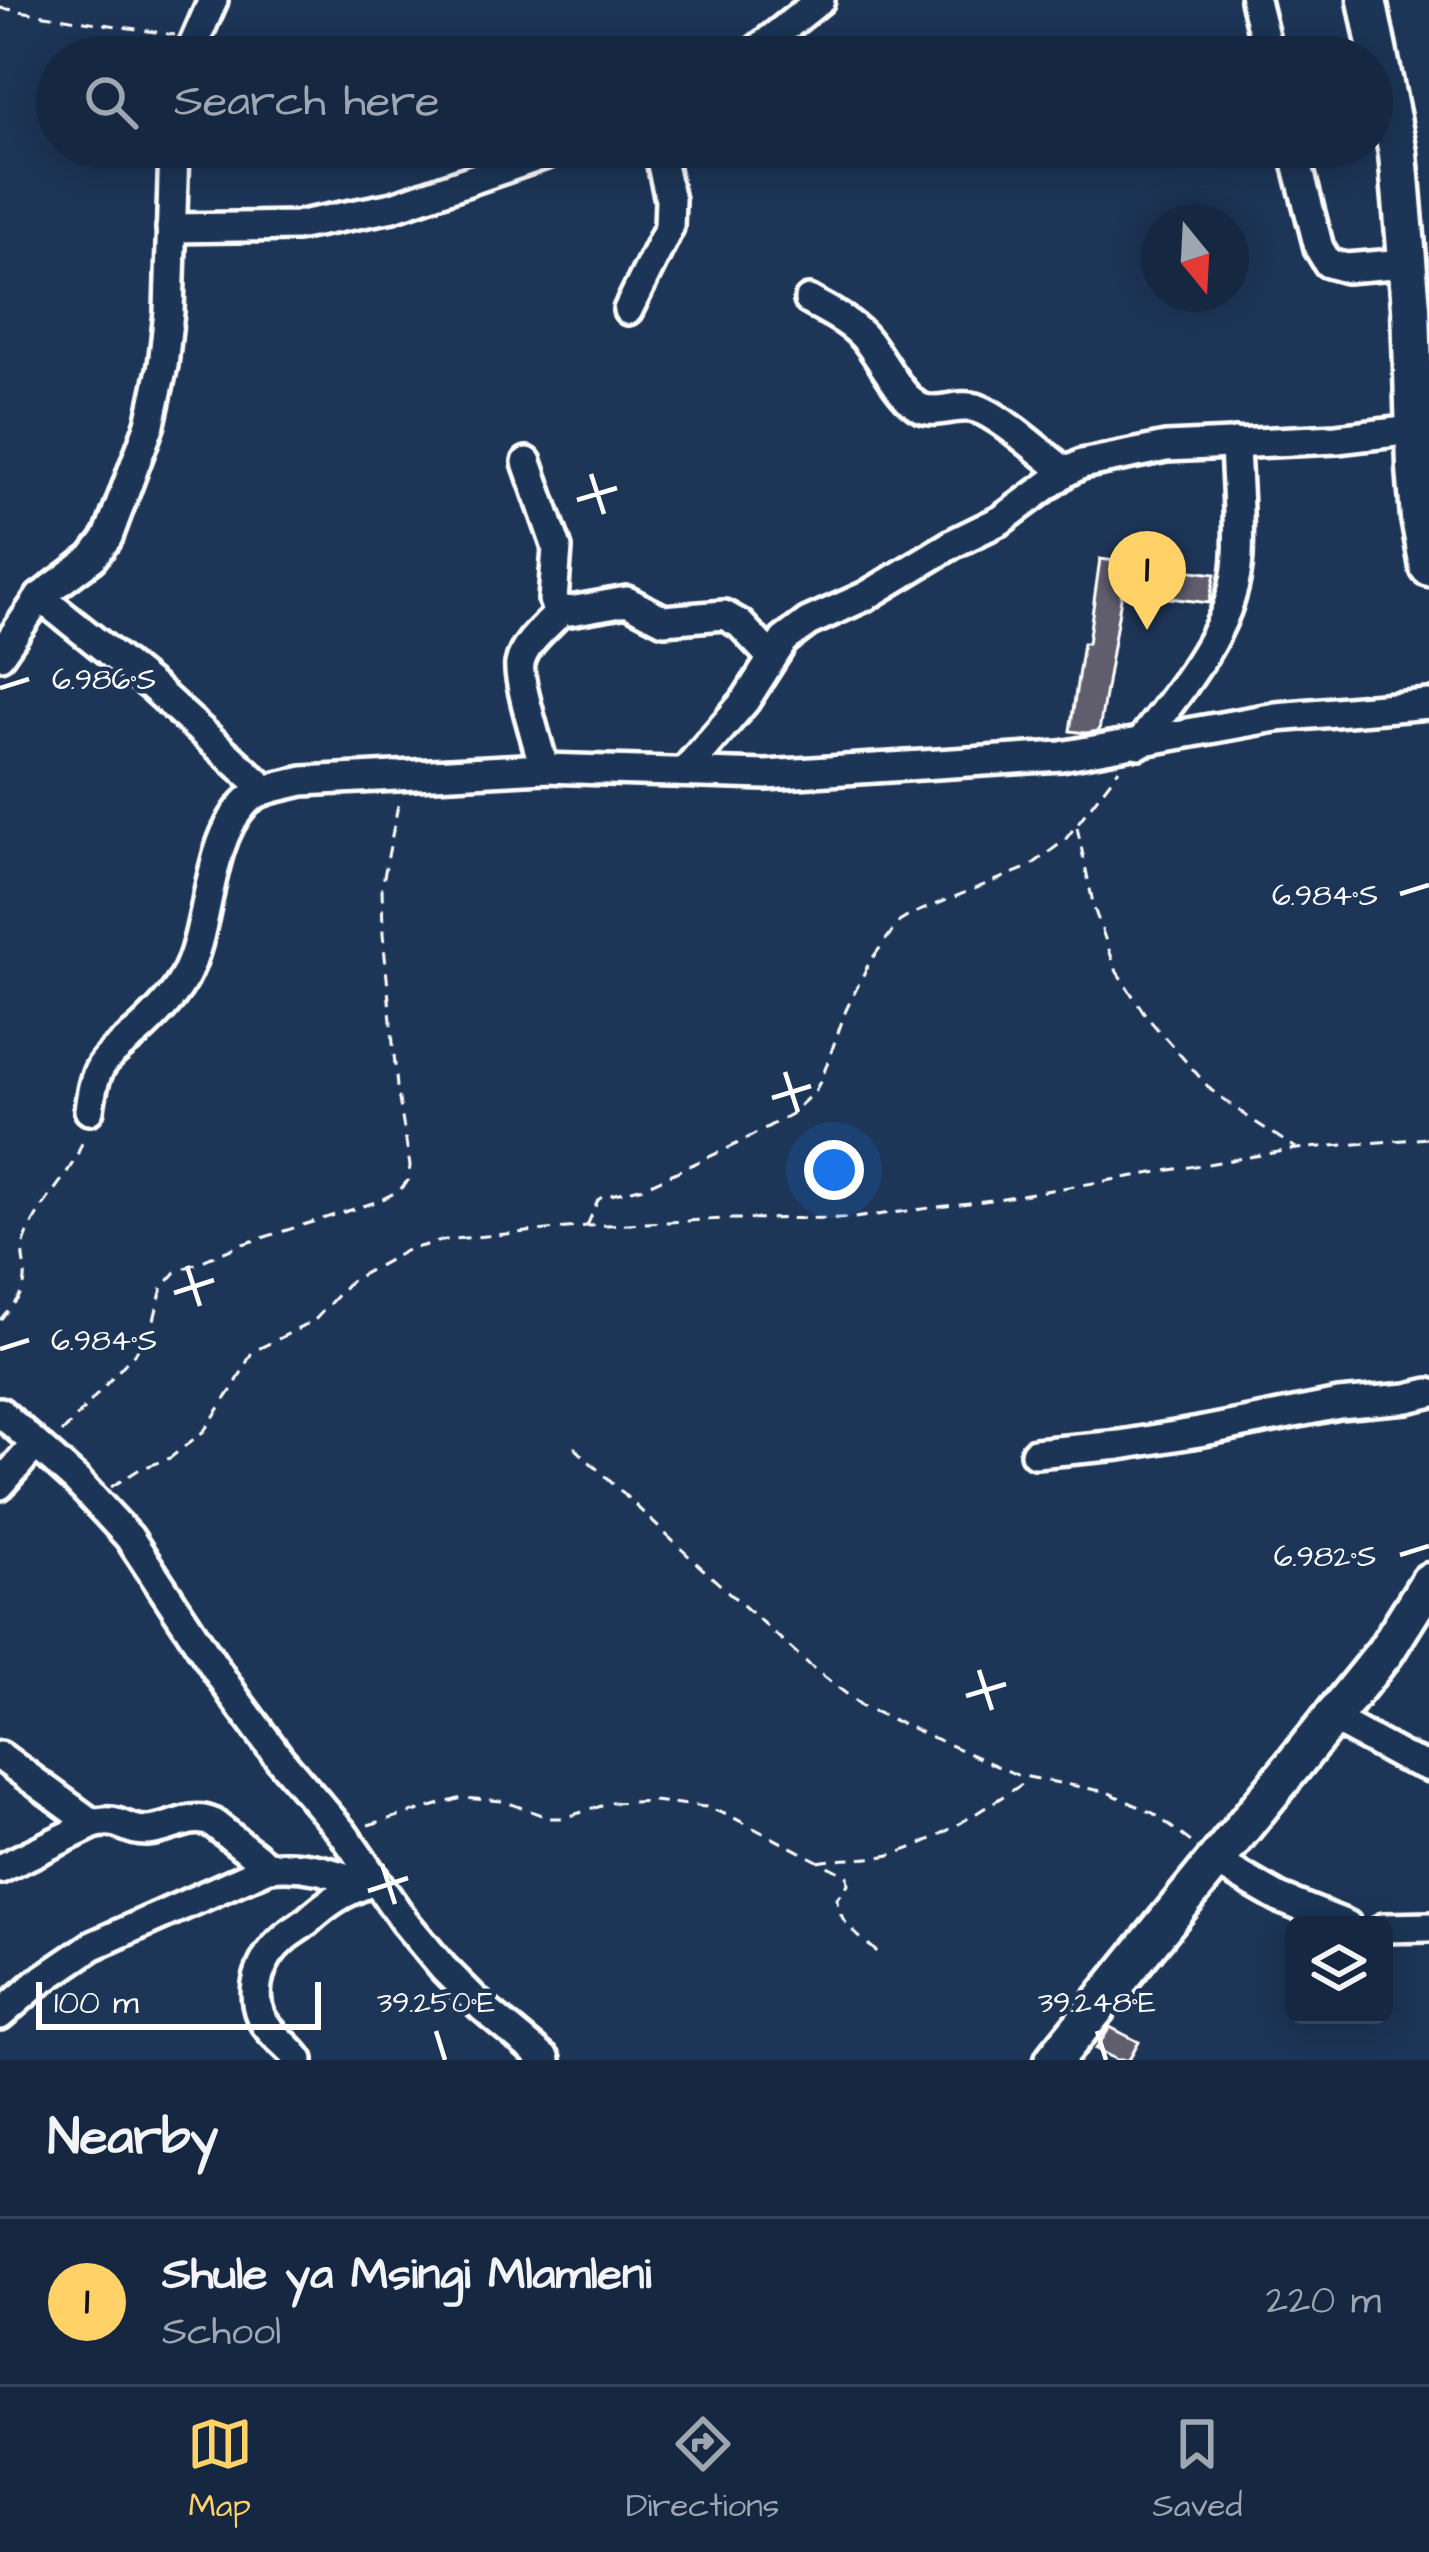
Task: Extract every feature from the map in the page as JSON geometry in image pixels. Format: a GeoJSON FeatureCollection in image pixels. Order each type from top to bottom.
{"type":"FeatureCollection","features":[{"type":"Feature","properties":{"kind":"main road"},"geometry":{"type":"LineString","coordinates":[[1371,1],[1377,36]]}},
{"type":"Feature","properties":{"kind":"main road"},"geometry":{"type":"LineString","coordinates":[[1393,125],[1406,263],[1420,307],[1420,518],[1429,567]]}},
{"type":"Feature","properties":{"kind":"main road"},"geometry":{"type":"LineString","coordinates":[[1054,2060],[1385,1652],[1429,1582]]}},
{"type":"Feature","properties":{"kind":"street"},"geometry":{"type":"LineString","coordinates":[[775,36],[820,0]]}},
{"type":"Feature","properties":{"kind":"street"},"geometry":{"type":"LineString","coordinates":[[1255,0],[1264,36]]}},
{"type":"Feature","properties":{"kind":"street"},"geometry":{"type":"LineString","coordinates":[[196,36],[213,1]]}},
{"type":"Feature","properties":{"kind":"street"},"geometry":{"type":"LineString","coordinates":[[0,655],[40,597],[92,558],[108,537],[150,424],[164,365],[173,168]]}},
{"type":"Feature","properties":{"kind":"street"},"geometry":{"type":"LineString","coordinates":[[170,228],[296,226],[393,207],[505,168]]}},
{"type":"Feature","properties":{"kind":"street"},"geometry":{"type":"LineString","coordinates":[[628,310],[669,227],[670,200],[663,168]]}},
{"type":"Feature","properties":{"kind":"street"},"geometry":{"type":"LineString","coordinates":[[1298,168],[1319,248],[1328,263],[1346,268],[1406,263]]}},
{"type":"Feature","properties":{"kind":"street"},"geometry":{"type":"LineString","coordinates":[[809,300],[862,334],[919,407],[979,409],[1066,472]]}},
{"type":"Feature","properties":{"kind":"street"},"geometry":{"type":"LineString","coordinates":[[684,772],[745,701],[784,640],[808,622],[866,596],[1001,520],[1082,464],[1166,447],[1337,440],[1420,455]]}},
{"type":"Feature","properties":{"kind":"street"},"geometry":{"type":"LineString","coordinates":[[1139,744],[1207,649],[1230,603],[1238,558],[1235,443]]}},
{"type":"Feature","properties":{"kind":"street"},"geometry":{"type":"LineString","coordinates":[[527,462],[557,548],[553,600],[561,610]]}},
{"type":"Feature","properties":{"kind":"street"},"geometry":{"type":"LineString","coordinates":[[40,597],[140,677],[266,790]]}},
{"type":"Feature","properties":{"kind":"street"},"geometry":{"type":"LineString","coordinates":[[544,768],[520,664],[530,643],[561,610],[619,601],[634,603],[664,620],[724,615],[740,624],[771,657]]}},
{"type":"Feature","properties":{"kind":"street"},"geometry":{"type":"LineString","coordinates":[[89,1111],[101,1066],[181,984],[231,822],[247,800],[266,790],[303,781],[544,768],[766,775],[1061,756],[1276,717],[1429,704]]}},
{"type":"Feature","properties":{"kind":"street"},"geometry":{"type":"LineString","coordinates":[[1036,1453],[1199,1432],[1429,1393]]}},
{"type":"Feature","properties":{"kind":"street"},"geometry":{"type":"LineString","coordinates":[[0,1412],[97,1500],[141,1554],[269,1744],[343,1833],[370,1882],[443,1968],[546,2060]]}},
{"type":"Feature","properties":{"kind":"street"},"geometry":{"type":"LineString","coordinates":[[0,1485],[40,1450]]}},
{"type":"Feature","properties":{"kind":"street"},"geometry":{"type":"LineString","coordinates":[[1331,1718],[1429,1767]]}},
{"type":"Feature","properties":{"kind":"street"},"geometry":{"type":"LineString","coordinates":[[0,1756],[93,1824]]}},
{"type":"Feature","properties":{"kind":"street"},"geometry":{"type":"LineString","coordinates":[[0,1870],[93,1824],[117,1820],[147,1831],[202,1818],[269,1867]]}},
{"type":"Feature","properties":{"kind":"street"},"geometry":{"type":"LineString","coordinates":[[1216,1862],[1280,1898],[1325,1916]]}},
{"type":"Feature","properties":{"kind":"street"},"geometry":{"type":"LineString","coordinates":[[0,2015],[92,1946],[269,1867],[319,1868],[370,1882]]}},
{"type":"Feature","properties":{"kind":"street"},"geometry":{"type":"LineString","coordinates":[[299,2060],[262,2018],[256,1991],[262,1966],[285,1936],[320,1908],[370,1882]]}},
{"type":"Feature","properties":{"kind":"street"},"geometry":{"type":"LineString","coordinates":[[1393,1928],[1429,1928]]}},
{"type":"Feature","properties":{"kind":"path"},"geometry":{"type":"LineString","coordinates":[[0,8],[137,36]]}},
{"type":"Feature","properties":{"kind":"path"},"geometry":{"type":"LineString","coordinates":[[587,1226],[598,1200],[644,1187],[791,1114],[815,1091],[869,963],[899,922],[1029,866],[1065,840],[1139,744]]}},
{"type":"Feature","properties":{"kind":"path"},"geometry":{"type":"LineString","coordinates":[[40,1450],[141,1346],[162,1288],[176,1272],[243,1244],[379,1201],[408,1180],[382,887],[405,775]]}},
{"type":"Feature","properties":{"kind":"path"},"geometry":{"type":"LineString","coordinates":[[1077,825],[1094,908],[1117,972],[1147,1017],[1210,1090],[1297,1149]]}},
{"type":"Feature","properties":{"kind":"path"},"geometry":{"type":"LineString","coordinates":[[0,1320],[25,1286],[24,1244],[74,1162],[89,1111]]}},
{"type":"Feature","properties":{"kind":"path"},"geometry":{"type":"LineString","coordinates":[[97,1500],[128,1476],[170,1458],[204,1431],[252,1352],[314,1321],[350,1281],[406,1250],[445,1240],[587,1226],[854,1218],[1297,1149],[1429,1138]]}},
{"type":"Feature","properties":{"kind":"path"},"geometry":{"type":"LineString","coordinates":[[574,1447],[842,1692],[878,1714],[1030,1779],[1107,1792],[1153,1813],[1216,1862]]}},
{"type":"Feature","properties":{"kind":"path"},"geometry":{"type":"LineString","coordinates":[[817,1862],[881,1857],[903,1850],[1030,1779]]}},
{"type":"Feature","properties":{"kind":"path"},"geometry":{"type":"LineString","coordinates":[[343,1833],[462,1798],[502,1801],[550,1818],[610,1803],[653,1801],[706,1807],[847,1876],[848,1884],[837,1898],[838,1913],[882,1956]]}},
{"type":"Feature","properties":{"kind":"building"},"geometry":{"type":"Polygon","coordinates":[[[1100,559],[1215,574],[1209,603],[1122,592],[1099,731],[1070,731],[1083,643],[1088,643],[1100,559]]]}},
{"type":"Feature","properties":{"kind":"building"},"geometry":{"type":"Polygon","coordinates":[[[1110,2027],[1139,2042],[1129,2060],[1117,2060],[1096,2049],[1110,2027]]]}},
{"type":"Feature","properties":{"kind":"place","name":"Shule ya Msingi Mlamleni"},"geometry":{"type":"Point","coordinates":[1147,630]}}]}
